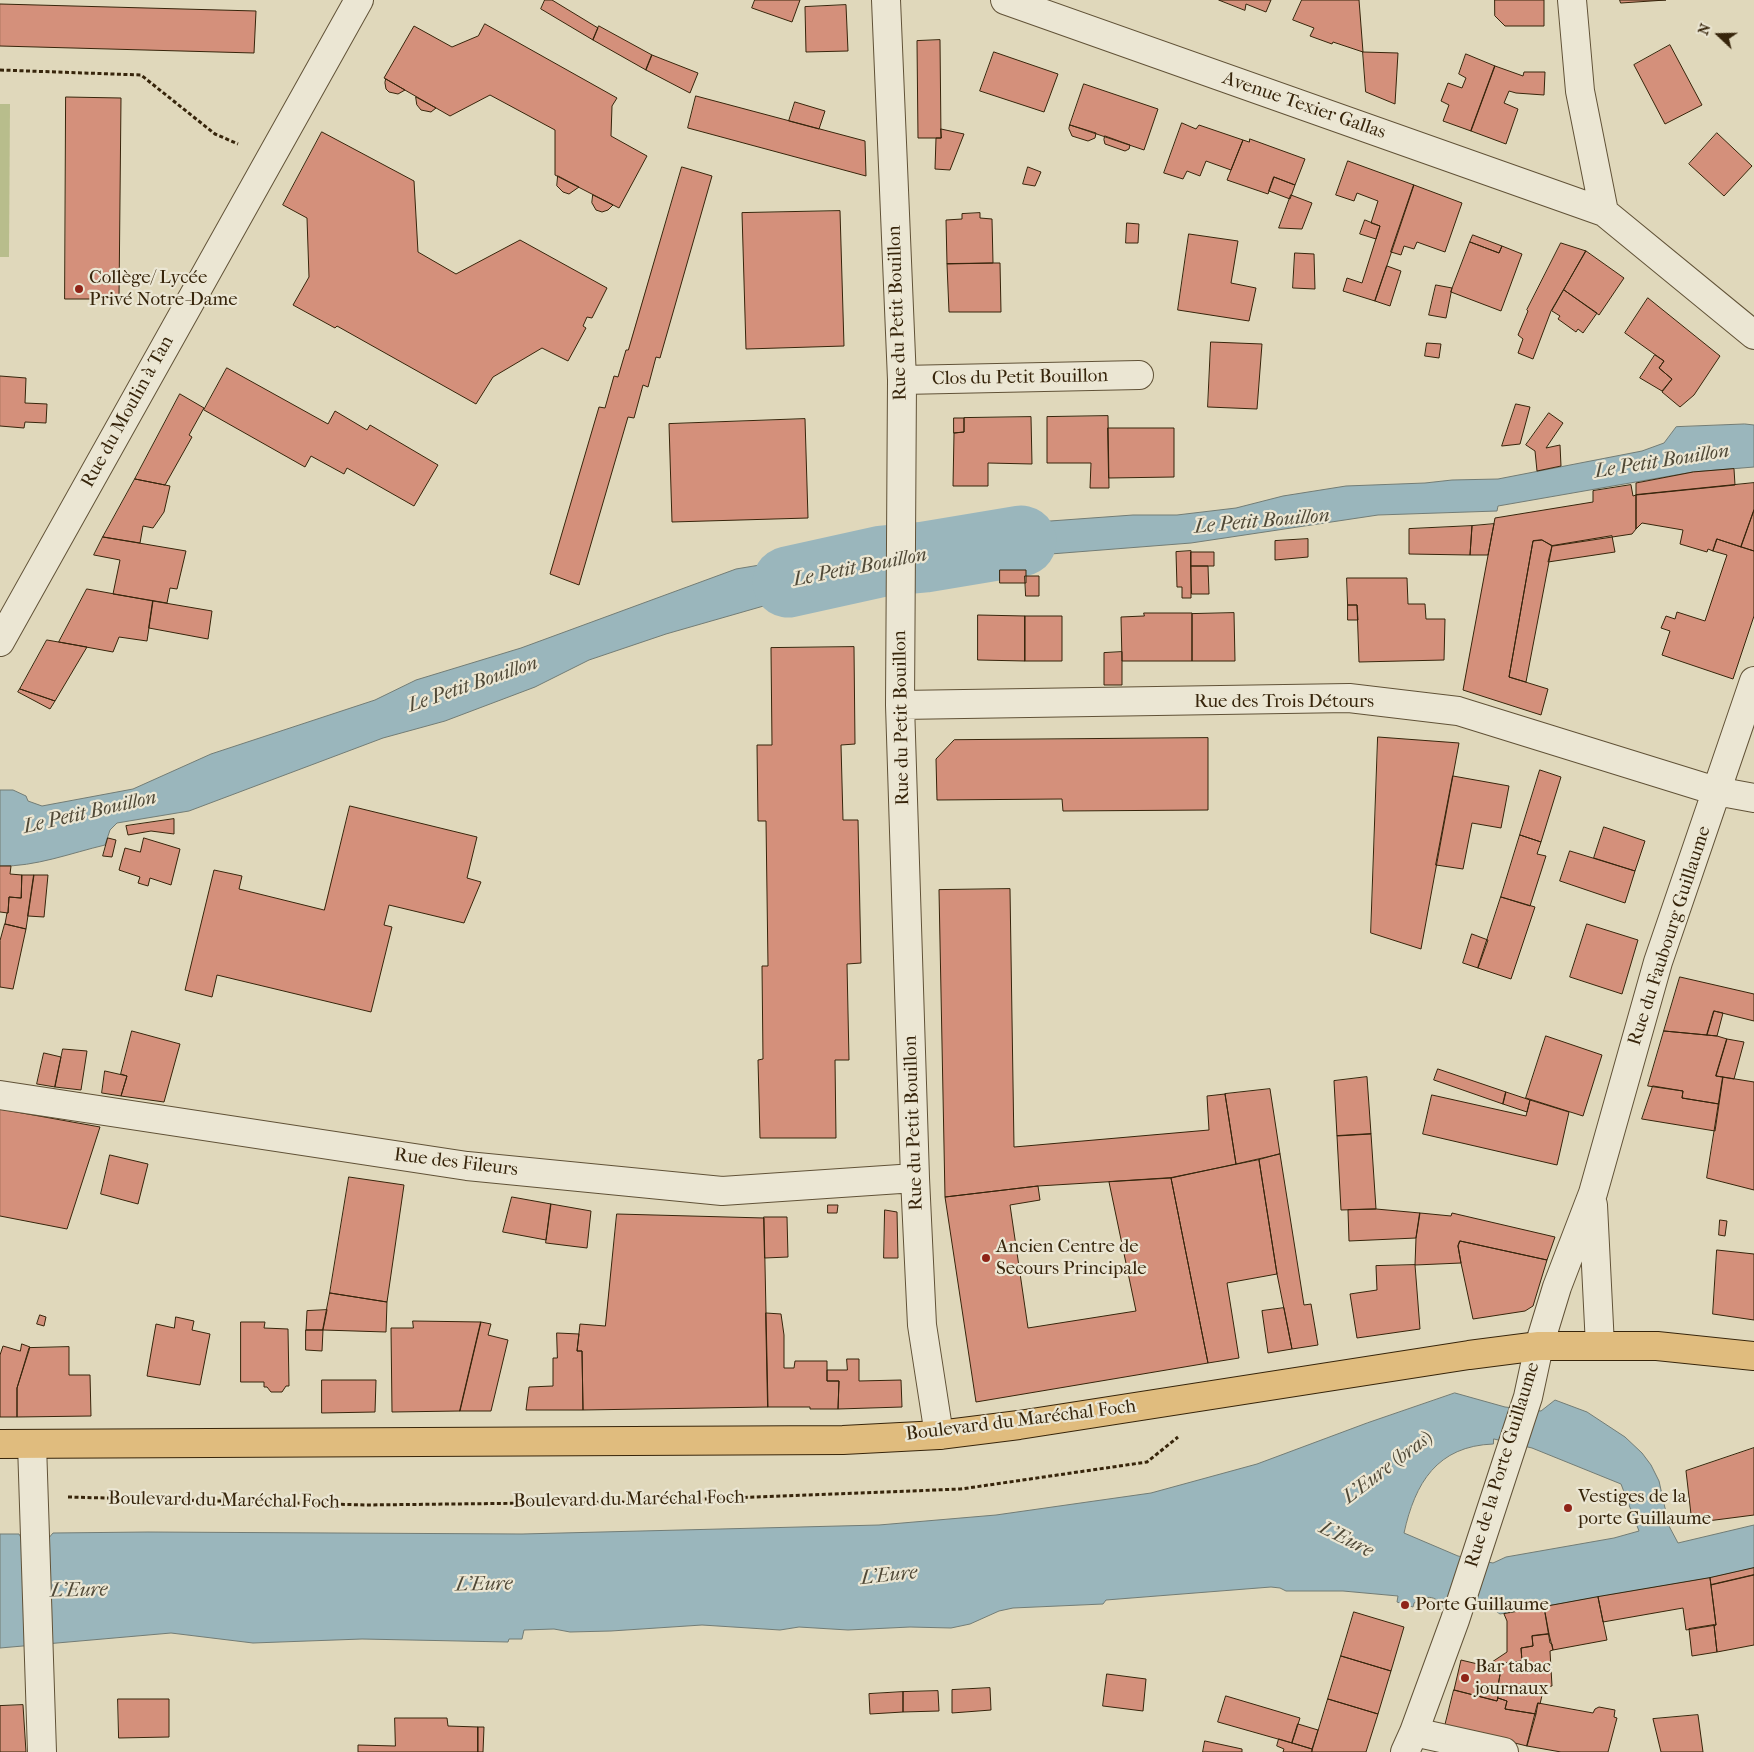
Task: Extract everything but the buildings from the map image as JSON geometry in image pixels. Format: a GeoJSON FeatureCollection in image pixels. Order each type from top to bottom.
{"type":"FeatureCollection","features":[{"type":"Feature","properties":{"kind":"main road","name":"Boulevard du Maréchal Foch"},"geometry":{"type":"LineString","coordinates":[[0,1444],[843,1440],[939,1435],[1019,1426],[1469,1354],[1538,1346],[1657,1346],[1754,1356]]}},
{"type":"Feature","properties":{"kind":"street","name":"Rue du Moulin à Tan"},"geometry":{"type":"LineString","coordinates":[[0,642],[358,0]]}},
{"type":"Feature","properties":{"kind":"street","name":"Rue du Petit Bouillon"},"geometry":{"type":"LineString","coordinates":[[886,0],[902,380],[900,706],[915,1178],[922,1325],[939,1435]]}},
{"type":"Feature","properties":{"kind":"street","name":"Avenue Texier Gallas"},"geometry":{"type":"LineString","coordinates":[[1005,0],[1604,212],[1754,335]]}},
{"type":"Feature","properties":{"kind":"street"},"geometry":{"type":"LineString","coordinates":[[1572,0],[1580,91],[1604,212]]}},
{"type":"Feature","properties":{"kind":"street","name":"Clos du Petit Bouillon"},"geometry":{"type":"LineString","coordinates":[[902,380],[1139,375]]}},
{"type":"Feature","properties":{"kind":"street","name":"Rue du Faubourg Guillaume"},"geometry":{"type":"LineString","coordinates":[[1538,1346],[1593,1194],[1658,962],[1754,681]]}},
{"type":"Feature","properties":{"kind":"street","name":"Rue des Trois Détours"},"geometry":{"type":"LineString","coordinates":[[900,706],[1349,698],[1368,700],[1458,711],[1716,791],[1754,798]]}},
{"type":"Feature","properties":{"kind":"street","name":"Rue des Fileurs"},"geometry":{"type":"LineString","coordinates":[[0,1094],[467,1166],[722,1191],[915,1178]]}},
{"type":"Feature","properties":{"kind":"street","name":"Rue du Faubourg Guillaume"},"geometry":{"type":"LineString","coordinates":[[1593,1194],[1600,1346]]}},
{"type":"Feature","properties":{"kind":"street","name":"Rue de la Porte Guillaume"},"geometry":{"type":"LineString","coordinates":[[1409,1742],[1455,1620],[1528,1397],[1538,1346]]}},
{"type":"Feature","properties":{"kind":"street"},"geometry":{"type":"LineString","coordinates":[[32,1444],[42,1752]]}},
{"type":"Feature","properties":{"kind":"street"},"geometry":{"type":"LineString","coordinates":[[1409,1742],[1504,1752]]}},
{"type":"Feature","properties":{"kind":"path"},"geometry":{"type":"LineString","coordinates":[[0,70],[141,75],[215,134],[270,158]]}},
{"type":"Feature","properties":{"kind":"path","name":"Boulevard du Maréchal Foch"},"geometry":{"type":"LineString","coordinates":[[34,1496],[366,1505],[627,1502],[961,1489],[1147,1462],[1186,1431]]}},
{"type":"Feature","properties":{"kind":"green space"},"geometry":{"type":"Polygon","coordinates":[[[0,104],[10,104],[9,257],[0,257],[0,104]]]}},
{"type":"Feature","properties":{"kind":"water"},"geometry":{"type":"Polygon","coordinates":[[[1754,425],[1754,467],[1693,472],[1498,506],[1497,511],[1378,515],[1191,543],[1025,556],[932,575],[932,580],[925,579],[924,533],[930,531],[930,537],[995,525],[1133,515],[1177,515],[1236,508],[1283,496],[1346,486],[1498,479],[1642,451],[1664,443],[1676,427],[1754,425]]]}},
{"type":"Feature","properties":{"kind":"water"},"geometry":{"type":"Polygon","coordinates":[[[874,538],[882,539],[883,588],[877,589],[876,585],[774,603],[666,634],[589,660],[535,687],[445,721],[383,738],[189,811],[117,823],[110,830],[105,845],[40,862],[0,866],[0,790],[13,790],[26,796],[28,801],[42,806],[133,789],[211,754],[375,700],[416,680],[521,648],[736,569],[873,546],[874,538]]]}},
{"type":"Feature","properties":{"kind":"water"},"geometry":{"type":"Polygon","coordinates":[[[1455,1393],[1505,1407],[1541,1411],[1555,1400],[1587,1412],[1625,1437],[1642,1453],[1659,1481],[1669,1526],[1678,1543],[1754,1525],[1754,1568],[1710,1578],[1500,1614],[1486,1606],[1480,1605],[1448,1613],[1437,1600],[1430,1597],[1414,1603],[1413,1607],[1397,1602],[1398,1596],[1343,1591],[1286,1591],[1271,1587],[1106,1600],[1103,1604],[1013,1608],[999,1611],[970,1624],[951,1628],[910,1627],[848,1630],[799,1627],[780,1630],[702,1625],[611,1631],[570,1632],[554,1629],[524,1630],[522,1639],[509,1639],[508,1642],[362,1639],[253,1643],[171,1633],[0,1648],[0,1534],[19,1534],[26,1547],[41,1547],[53,1533],[522,1534],[879,1525],[996,1515],[1151,1493],[1257,1464],[1455,1393]],[[1494,1439],[1493,1444],[1474,1446],[1457,1452],[1443,1460],[1422,1483],[1415,1498],[1404,1533],[1458,1556],[1493,1563],[1506,1557],[1614,1538],[1639,1531],[1621,1484],[1532,1448],[1494,1439]]]}},
{"type":"Feature","properties":{"kind":"waterway","name":"Le Petit Bouillon"},"geometry":{"type":"LineString","coordinates":[[788,582],[883,561],[925,557],[1021,541]]}},
{"type":"Feature","properties":{"kind":"place","name":"Collège/ Lycée Privé Notre-Dame"},"geometry":{"type":"Point","coordinates":[79,289]}},
{"type":"Feature","properties":{"kind":"place","name":"Ancien Centre de Secours Principale"},"geometry":{"type":"Point","coordinates":[986,1258]}},
{"type":"Feature","properties":{"kind":"place","name":"Vestiges de la porte Guillaume"},"geometry":{"type":"Point","coordinates":[1568,1508]}},
{"type":"Feature","properties":{"kind":"place","name":"Porte Guillaume"},"geometry":{"type":"Point","coordinates":[1405,1605]}},
{"type":"Feature","properties":{"kind":"place","name":"Bar tabac journaux"},"geometry":{"type":"Point","coordinates":[1465,1678]}},
{"type":"Feature","properties":{"kind":"water label","name":"L'Eure (bras)"},"geometry":{"type":"Point","coordinates":[1388,1468]}},
{"type":"Feature","properties":{"kind":"water label","name":"L'Eure"},"geometry":{"type":"Point","coordinates":[1346,1540]}},
{"type":"Feature","properties":{"kind":"water label","name":"L'Eure"},"geometry":{"type":"Point","coordinates":[889,1576]}},
{"type":"Feature","properties":{"kind":"water label","name":"L'Eure"},"geometry":{"type":"Point","coordinates":[484,1585]}},
{"type":"Feature","properties":{"kind":"water label","name":"L'Eure"},"geometry":{"type":"Point","coordinates":[79,1591]}}]}
